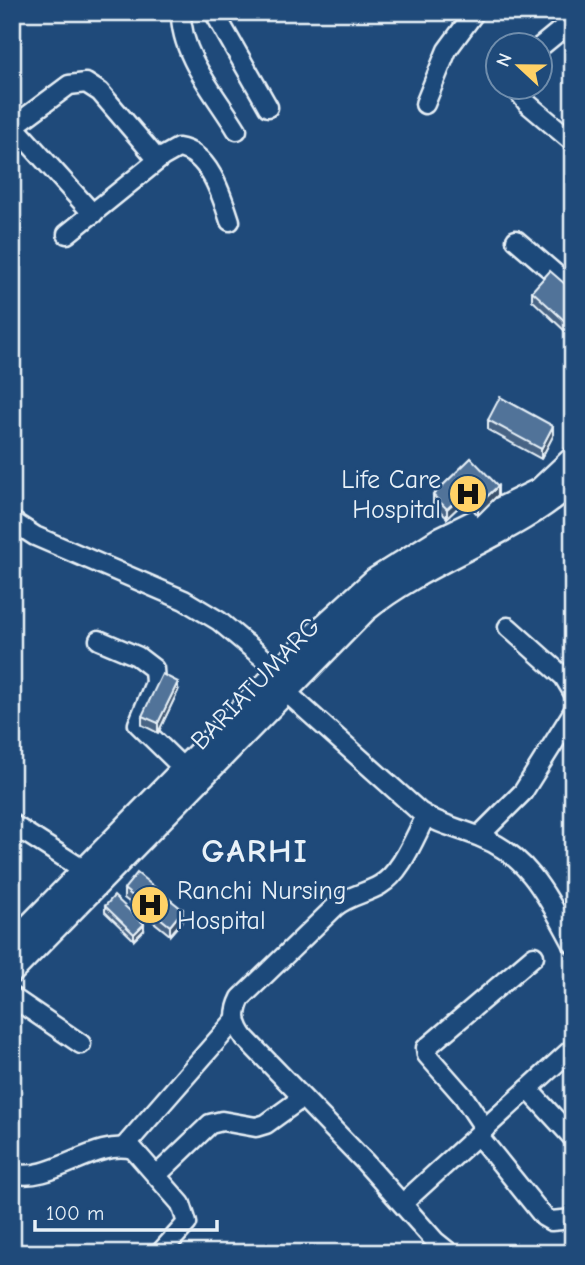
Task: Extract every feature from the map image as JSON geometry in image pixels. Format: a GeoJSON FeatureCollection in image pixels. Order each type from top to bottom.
{"type":"FeatureCollection","features":[{"type":"Feature","properties":{"kind":"main road","name":"BARIATUMARG"},"geometry":{"type":"LineString","coordinates":[[12,971],[283,682],[339,612],[393,566],[540,490],[573,459]]}},
{"type":"Feature","properties":{"kind":"main road","name":"BARIATUMARG"},"geometry":{"type":"LineString","coordinates":[[12,944],[185,770],[365,610],[392,589],[526,514],[573,481]]}},
{"type":"Feature","properties":{"kind":"street"},"geometry":{"type":"LineString","coordinates":[[181,12],[184,40],[191,55],[237,130]]}},
{"type":"Feature","properties":{"kind":"street"},"geometry":{"type":"LineString","coordinates":[[214,12],[268,107]]}},
{"type":"Feature","properties":{"kind":"street"},"geometry":{"type":"LineString","coordinates":[[425,104],[447,50],[475,12]]}},
{"type":"Feature","properties":{"kind":"street"},"geometry":{"type":"LineString","coordinates":[[554,36],[573,20]]}},
{"type":"Feature","properties":{"kind":"street"},"geometry":{"type":"LineString","coordinates":[[93,214],[13,125],[69,85],[86,83],[100,92],[158,160]]}},
{"type":"Feature","properties":{"kind":"street"},"geometry":{"type":"LineString","coordinates":[[526,102],[573,142]]}},
{"type":"Feature","properties":{"kind":"street"},"geometry":{"type":"LineString","coordinates":[[67,234],[158,160],[178,148],[193,154],[218,188],[230,221]]}},
{"type":"Feature","properties":{"kind":"street"},"geometry":{"type":"LineString","coordinates":[[516,240],[573,289]]}},
{"type":"Feature","properties":{"kind":"street"},"geometry":{"type":"LineString","coordinates":[[12,521],[35,536],[184,600],[219,621],[426,816],[507,850],[540,883],[557,909],[573,944]]}},
{"type":"Feature","properties":{"kind":"street"},"geometry":{"type":"LineString","coordinates":[[508,627],[564,677],[573,692]]}},
{"type":"Feature","properties":{"kind":"street"},"geometry":{"type":"LineString","coordinates":[[99,640],[138,656],[154,670],[155,683],[138,724],[185,770]]}},
{"type":"Feature","properties":{"kind":"street"},"geometry":{"type":"LineString","coordinates":[[479,836],[523,792],[573,712]]}},
{"type":"Feature","properties":{"kind":"street"},"geometry":{"type":"LineString","coordinates":[[426,816],[389,878],[366,892],[344,899],[335,907],[241,998],[235,1009],[235,1020],[244,1038],[403,1203],[429,1247],[450,1253]]}},
{"type":"Feature","properties":{"kind":"street"},"geometry":{"type":"LineString","coordinates":[[12,824],[84,870]]}},
{"type":"Feature","properties":{"kind":"street"},"geometry":{"type":"LineString","coordinates":[[534,956],[426,1048],[427,1055],[463,1096],[481,1132],[544,1217],[551,1221],[573,1219]]}},
{"type":"Feature","properties":{"kind":"street"},"geometry":{"type":"LineString","coordinates":[[12,997],[81,1044]]}},
{"type":"Feature","properties":{"kind":"street"},"geometry":{"type":"LineString","coordinates":[[13,1173],[30,1175],[124,1147],[235,1020]]}},
{"type":"Feature","properties":{"kind":"street"},"geometry":{"type":"LineString","coordinates":[[403,1203],[573,1048]]}},
{"type":"Feature","properties":{"kind":"street"},"geometry":{"type":"LineString","coordinates":[[528,1089],[573,1138]]}},
{"type":"Feature","properties":{"kind":"street"},"geometry":{"type":"LineString","coordinates":[[157,1175],[210,1124],[222,1121],[256,1126],[266,1124],[302,1098]]}},
{"type":"Feature","properties":{"kind":"street"},"geometry":{"type":"LineString","coordinates":[[124,1147],[140,1154],[181,1205],[187,1223],[160,1253]]}},
{"type":"Feature","properties":{"kind":"building"},"geometry":{"type":"Polygon","coordinates":[[[550,271],[573,291],[573,315],[566,322],[532,291],[550,271]]]}},
{"type":"Feature","properties":{"kind":"building"},"geometry":{"type":"Polygon","coordinates":[[[500,397],[553,426],[541,449],[488,420],[500,397]]]}},
{"type":"Feature","properties":{"kind":"building"},"geometry":{"type":"Polygon","coordinates":[[[471,458],[498,486],[478,505],[465,492],[447,509],[433,495],[471,458]]]}},
{"type":"Feature","properties":{"kind":"building"},"geometry":{"type":"Polygon","coordinates":[[[162,674],[178,682],[158,723],[142,716],[162,674]]]}},
{"type":"Feature","properties":{"kind":"building"},"geometry":{"type":"Polygon","coordinates":[[[137,873],[183,910],[170,926],[124,889],[137,873]]]}},
{"type":"Feature","properties":{"kind":"building"},"geometry":{"type":"Polygon","coordinates":[[[114,896],[144,924],[134,934],[105,906],[114,896]]]}},
{"type":"Feature","properties":{"kind":"place","name":"Life Care Hospital"},"geometry":{"type":"Point","coordinates":[468,494]}},
{"type":"Feature","properties":{"kind":"place","name":"Ranchi Nursing Hospital"},"geometry":{"type":"Point","coordinates":[150,905]}},
{"type":"Feature","properties":{"kind":"district","name":"GARHI"},"geometry":{"type":"Point","coordinates":[255,850]}}]}
